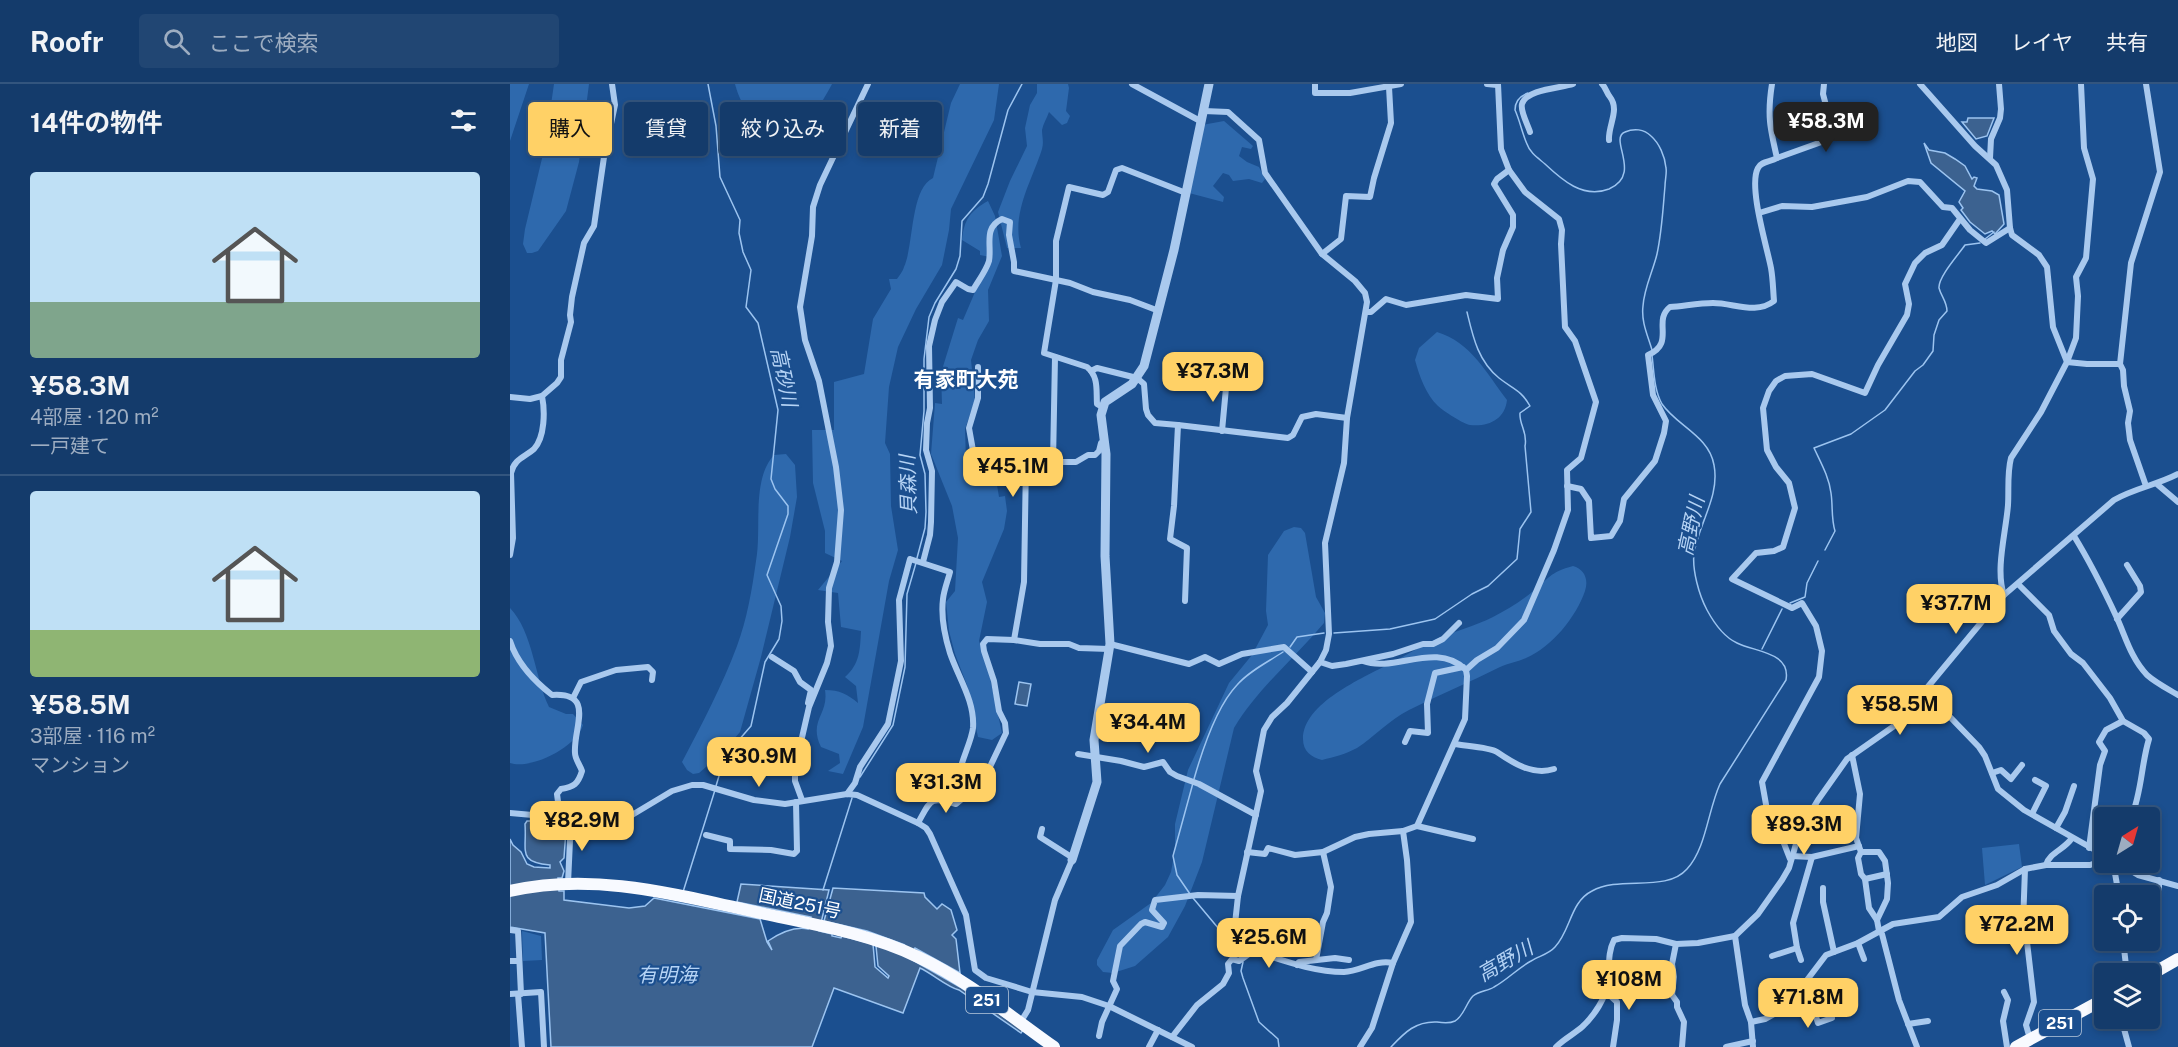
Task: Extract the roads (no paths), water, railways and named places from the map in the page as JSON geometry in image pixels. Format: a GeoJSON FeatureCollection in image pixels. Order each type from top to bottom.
{"type":"FeatureCollection","features":[{"type":"Feature","properties":{"kind":"highway","name":"国道251号"},"geometry":{"type":"LineString","coordinates":[[510,891],[564,883],[614,884],[692,898],[867,937],[918,957],[965,984],[1054,1047]]}},
{"type":"Feature","properties":{"kind":"highway"},"geometry":{"type":"LineString","coordinates":[[2160,969],[2178,959]]}},
{"type":"Feature","properties":{"kind":"highway","name":"251"},"geometry":{"type":"LineString","coordinates":[[2016,1047],[2094,1004]]}},
{"type":"Feature","properties":{"kind":"street"},"geometry":{"type":"LineString","coordinates":[[510,397],[530,399],[542,396],[561,377],[561,360],[571,322],[572,297],[584,243],[594,226],[604,157],[615,105],[612,84]]}},
{"type":"Feature","properties":{"kind":"street"},"geometry":{"type":"LineString","coordinates":[[706,835],[730,841],[730,849],[771,850],[794,854],[797,851],[799,801],[795,768],[809,706],[827,663],[831,646],[828,622],[830,588],[837,562],[841,510],[832,445],[819,381],[805,340],[800,307],[812,236],[813,207],[820,185],[868,84]]}},
{"type":"Feature","properties":{"kind":"street"},"geometry":{"type":"LineString","coordinates":[[1132,84],[1202,122]]}},
{"type":"Feature","properties":{"kind":"street"},"geometry":{"type":"LineString","coordinates":[[1020,1023],[1028,1010],[1055,900],[1073,859],[1097,782],[1095,740],[1110,646],[1105,556],[1106,442],[1101,415],[1102,407],[1137,378],[1144,366],[1159,311],[1209,84]]}},
{"type":"Feature","properties":{"kind":"street"},"geometry":{"type":"LineString","coordinates":[[1315,84],[1316,93],[1350,93],[1401,84]]}},
{"type":"Feature","properties":{"kind":"street"},"geometry":{"type":"LineString","coordinates":[[1405,742],[1410,731],[1428,733],[1427,704],[1435,673],[1464,668],[1478,660],[1497,648],[1524,620],[1554,550],[1568,510],[1567,470],[1581,458],[1596,402],[1575,340],[1565,327],[1562,230],[1559,219],[1525,192],[1509,170],[1501,148],[1498,85],[1487,84]]}},
{"type":"Feature","properties":{"kind":"street"},"geometry":{"type":"LineString","coordinates":[[1530,132],[1522,108],[1523,102],[1533,94],[1574,84]]}},
{"type":"Feature","properties":{"kind":"street"},"geometry":{"type":"LineString","coordinates":[[1602,84],[1614,101],[1615,108],[1608,132],[1609,140]]}},
{"type":"Feature","properties":{"kind":"street"},"geometry":{"type":"LineString","coordinates":[[1772,84],[1768,108],[1777,158]]}},
{"type":"Feature","properties":{"kind":"street"},"geometry":{"type":"LineString","coordinates":[[1824,84],[1822,94],[1834,136]]}},
{"type":"Feature","properties":{"kind":"street"},"geometry":{"type":"LineString","coordinates":[[1920,84],[1975,146],[1996,165],[2007,190],[2012,235],[2039,255],[2047,267],[2053,327],[2067,362]]}},
{"type":"Feature","properties":{"kind":"street"},"geometry":{"type":"LineString","coordinates":[[1990,158],[1991,139],[2000,118],[1999,84]]}},
{"type":"Feature","properties":{"kind":"street"},"geometry":{"type":"LineString","coordinates":[[2004,595],[2001,588],[2001,562],[2008,507],[2009,465],[2011,458],[2041,412],[2067,362],[2077,331],[2076,277],[2086,258],[2093,178],[2084,148],[2081,84]]}},
{"type":"Feature","properties":{"kind":"street"},"geometry":{"type":"LineString","coordinates":[[2146,84],[2160,172],[2131,263],[2120,364],[2130,411],[2128,423],[2130,440],[2146,486]]}},
{"type":"Feature","properties":{"kind":"street"},"geometry":{"type":"LineString","coordinates":[[1322,254],[1341,238],[1346,196],[1370,197],[1391,123],[1389,87]]}},
{"type":"Feature","properties":{"kind":"street"},"geometry":{"type":"LineString","coordinates":[[1204,111],[1228,112],[1259,140],[1265,173],[1322,254],[1355,281],[1365,293],[1368,302],[1347,418],[1344,463],[1325,543],[1329,634],[1326,650],[1320,662],[1287,703],[1272,717],[1264,730],[1256,771],[1261,791],[1246,852],[1235,924],[1249,941],[1253,951]]}},
{"type":"Feature","properties":{"kind":"street"},"geometry":{"type":"LineString","coordinates":[[1567,486],[1581,489],[1589,501],[1591,538],[1611,536],[1620,521],[1624,499],[1655,460],[1664,433],[1666,421],[1653,395],[1648,355],[1663,342],[1663,318],[1666,310],[1670,307],[1713,303],[1758,308],[1774,301],[1771,269],[1759,213],[1755,179],[1758,167],[1764,162],[1775,160],[1834,136],[1863,120]]}},
{"type":"Feature","properties":{"kind":"street"},"geometry":{"type":"LineString","coordinates":[[1102,407],[1097,404],[1098,391],[1091,371],[1076,363],[1044,353],[1056,280],[1056,241],[1069,187],[1103,195],[1108,192],[1116,170],[1122,168],[1186,193]]}},
{"type":"Feature","properties":{"kind":"street"},"geometry":{"type":"LineString","coordinates":[[1366,312],[1374,310],[1386,300],[1406,305],[1466,295],[1498,298],[1497,278],[1503,250],[1513,226],[1514,215],[1494,184],[1509,170]]}},
{"type":"Feature","properties":{"kind":"street"},"geometry":{"type":"LineString","coordinates":[[1759,213],[1782,206],[1812,207],[1867,196],[1908,181],[1920,182],[1929,189],[1933,199],[1943,207],[1952,208],[1960,219],[1986,243],[2010,228]]}},
{"type":"Feature","properties":{"kind":"street"},"geometry":{"type":"LineString","coordinates":[[918,561],[930,535],[932,522],[932,471],[926,450],[930,408],[929,346],[934,320],[942,302],[956,282],[968,290],[973,290],[989,259],[988,243],[991,230],[1002,219],[1010,222],[1014,271],[1130,300],[1159,311]]}},
{"type":"Feature","properties":{"kind":"street"},"geometry":{"type":"LineString","coordinates":[[1791,858],[1767,810],[1762,782],[1819,677],[1822,651],[1816,626],[1802,603],[1792,608],[1732,579],[1756,553],[1774,551],[1783,547],[1795,508],[1789,483],[1776,467],[1767,450],[1763,408],[1769,391],[1776,381],[1785,376],[1812,374],[1865,393],[1878,365],[1907,315],[1909,303],[1905,284],[1915,263],[1925,253],[1942,245],[1960,219]]}},
{"type":"Feature","properties":{"kind":"street"},"geometry":{"type":"LineString","coordinates":[[1053,462],[1055,357]]}},
{"type":"Feature","properties":{"kind":"street"},"geometry":{"type":"LineString","coordinates":[[2067,362],[2120,364]]}},
{"type":"Feature","properties":{"kind":"street"},"geometry":{"type":"LineString","coordinates":[[978,367],[978,398],[969,428],[974,456],[999,476],[1016,462],[1076,462],[1088,455],[1095,455],[1101,443],[1106,442]]}},
{"type":"Feature","properties":{"kind":"street"},"geometry":{"type":"LineString","coordinates":[[1091,371],[1097,368],[1137,378],[1144,384],[1148,415],[1155,423],[1288,438],[1293,435],[1302,417],[1316,414],[1347,418]]}},
{"type":"Feature","properties":{"kind":"street"},"geometry":{"type":"LineString","coordinates":[[1222,431],[1227,376]]}},
{"type":"Feature","properties":{"kind":"street"},"geometry":{"type":"LineString","coordinates":[[510,555],[513,538],[511,473],[518,460],[532,451],[538,443],[544,408],[542,396]]}},
{"type":"Feature","properties":{"kind":"street"},"geometry":{"type":"LineString","coordinates":[[1178,425],[1175,496],[1170,539],[1187,548],[1185,601]]}},
{"type":"Feature","properties":{"kind":"street"},"geometry":{"type":"LineString","coordinates":[[1014,640],[1024,582],[1026,462]]}},
{"type":"Feature","properties":{"kind":"street"},"geometry":{"type":"LineString","coordinates":[[1556,1047],[1566,1036],[1581,1028],[1594,1013],[1606,992],[1608,957],[1614,940],[1622,938],[1656,939],[1676,944],[1698,943],[1735,936],[1758,914],[1771,896],[1789,868],[1800,830],[1818,800],[1852,755],[1897,724],[2004,595],[2114,500],[2146,486],[2158,485],[2178,474]]}},
{"type":"Feature","properties":{"kind":"street"},"geometry":{"type":"LineString","coordinates":[[2158,485],[2178,502]]}},
{"type":"Feature","properties":{"kind":"street"},"geometry":{"type":"LineString","coordinates":[[2074,536],[2137,662],[2148,676],[2178,695]]}},
{"type":"Feature","properties":{"kind":"street"},"geometry":{"type":"LineString","coordinates":[[850,794],[860,767],[888,724],[901,661],[899,600],[910,559],[950,572],[943,599],[945,631],[951,654],[964,686],[973,728],[959,776],[957,789],[962,798]]}},
{"type":"Feature","properties":{"kind":"street"},"geometry":{"type":"LineString","coordinates":[[2117,619],[2141,592],[2140,586],[2127,565]]}},
{"type":"Feature","properties":{"kind":"street"},"geometry":{"type":"LineString","coordinates":[[2018,584],[2049,615],[2054,631],[2071,654],[2084,663],[2110,698],[2123,721],[2144,733],[2149,739],[2143,756],[2140,786],[2134,807]]}},
{"type":"Feature","properties":{"kind":"street"},"geometry":{"type":"LineString","coordinates":[[1320,662],[1332,666],[1393,654],[1423,644],[1433,644],[1443,639],[1459,623]]}},
{"type":"Feature","properties":{"kind":"street"},"geometry":{"type":"LineString","coordinates":[[918,823],[928,805],[934,800],[956,804],[962,798],[967,797],[983,779],[1006,733],[983,644],[987,639],[1040,644],[1070,644],[1079,648],[1110,646],[1189,664],[1205,657],[1219,663],[1242,654],[1284,647],[1312,672]]}},
{"type":"Feature","properties":{"kind":"street"},"geometry":{"type":"LineString","coordinates":[[510,641],[520,663],[544,689],[552,695],[566,694],[577,702],[579,716],[575,756],[582,771],[577,784],[561,789],[557,794],[560,817]]}},
{"type":"Feature","properties":{"kind":"street"},"geometry":{"type":"LineString","coordinates":[[772,657],[794,671],[800,682],[811,690],[807,701],[809,706]]}},
{"type":"Feature","properties":{"kind":"street"},"geometry":{"type":"LineString","coordinates":[[1363,661],[1372,665],[1406,659],[1444,657],[1453,659],[1464,668],[1467,710],[1465,719],[1417,826]]}},
{"type":"Feature","properties":{"kind":"street"},"geometry":{"type":"LineString","coordinates":[[573,698],[581,682],[616,670],[648,667],[653,672],[652,680]]}},
{"type":"Feature","properties":{"kind":"street"},"geometry":{"type":"LineString","coordinates":[[1924,690],[1979,747],[1998,789],[2032,814],[2094,850]]}},
{"type":"Feature","properties":{"kind":"street"},"geometry":{"type":"LineString","coordinates":[[2090,848],[2100,765],[2105,751],[2099,742],[2106,730],[2123,721]]}},
{"type":"Feature","properties":{"kind":"street"},"geometry":{"type":"LineString","coordinates":[[1455,744],[1496,752],[1507,761],[1537,771],[1554,769]]}},
{"type":"Feature","properties":{"kind":"street"},"geometry":{"type":"LineString","coordinates":[[1078,754],[1144,767],[1163,762],[1170,772],[1256,815]]}},
{"type":"Feature","properties":{"kind":"street"},"geometry":{"type":"LineString","coordinates":[[1852,755],[1860,794],[1856,838],[1860,849],[1858,858],[1861,874],[1865,879],[1869,908],[1882,934],[1899,1000],[1917,1047]]}},
{"type":"Feature","properties":{"kind":"street"},"geometry":{"type":"LineString","coordinates":[[1992,773],[2001,770],[2011,779],[2022,765]]}},
{"type":"Feature","properties":{"kind":"street"},"geometry":{"type":"LineString","coordinates":[[2032,814],[2046,786],[2035,780]]}},
{"type":"Feature","properties":{"kind":"street"},"geometry":{"type":"LineString","coordinates":[[510,813],[599,821],[621,819],[683,787],[704,785],[754,800],[785,804],[850,794],[918,823],[930,834],[966,915],[975,970],[986,978],[1032,992],[1082,997],[1109,1006],[1192,1047]]}},
{"type":"Feature","properties":{"kind":"street"},"geometry":{"type":"LineString","coordinates":[[2056,828],[2065,812],[2074,786]]}},
{"type":"Feature","properties":{"kind":"street"},"geometry":{"type":"LineString","coordinates":[[564,883],[571,819]]}},
{"type":"Feature","properties":{"kind":"street"},"geometry":{"type":"LineString","coordinates":[[1246,852],[1265,854],[1268,848],[1295,855],[1323,852],[1355,837],[1403,831],[1417,826],[1473,839]]}},
{"type":"Feature","properties":{"kind":"street"},"geometry":{"type":"LineString","coordinates":[[1042,829],[1040,837],[1073,859]]}},
{"type":"Feature","properties":{"kind":"street"},"geometry":{"type":"LineString","coordinates":[[1360,1047],[1372,1028],[1393,963],[1411,922],[1403,831]]}},
{"type":"Feature","properties":{"kind":"street"},"geometry":{"type":"LineString","coordinates":[[2046,865],[2051,855],[2067,847],[2072,838]]}},
{"type":"Feature","properties":{"kind":"street"},"geometry":{"type":"LineString","coordinates":[[1791,858],[1860,849],[1882,853],[1887,874],[1887,899],[1877,920]]}},
{"type":"Feature","properties":{"kind":"street"},"geometry":{"type":"LineString","coordinates":[[1316,960],[1331,887],[1323,852]]}},
{"type":"Feature","properties":{"kind":"street"},"geometry":{"type":"LineString","coordinates":[[1801,960],[1797,948],[1794,921],[1812,857]]}},
{"type":"Feature","properties":{"kind":"street"},"geometry":{"type":"LineString","coordinates":[[1832,1018],[1818,1023],[1804,984],[1826,956],[1901,922],[1939,917],[1962,897],[1997,885],[2025,869],[2046,865],[2094,864]]}},
{"type":"Feature","properties":{"kind":"street"},"geometry":{"type":"LineString","coordinates":[[2025,869],[2023,924],[2034,1002],[2026,1025],[2030,1039]]}},
{"type":"Feature","properties":{"kind":"street"},"geometry":{"type":"LineString","coordinates":[[2136,873],[2178,886]]}},
{"type":"Feature","properties":{"kind":"street"},"geometry":{"type":"LineString","coordinates":[[1865,879],[1887,874]]}},
{"type":"Feature","properties":{"kind":"street"},"geometry":{"type":"LineString","coordinates":[[2159,880],[2159,885]]}},
{"type":"Feature","properties":{"kind":"street"},"geometry":{"type":"LineString","coordinates":[[1823,888],[1823,902],[1834,952]]}},
{"type":"Feature","properties":{"kind":"street"},"geometry":{"type":"LineString","coordinates":[[1099,1036],[1102,1022],[1117,989],[1113,981],[1120,946],[1145,922],[1162,927],[1164,921],[1152,910],[1155,900],[1193,896],[1238,896]]}},
{"type":"Feature","properties":{"kind":"street"},"geometry":{"type":"LineString","coordinates":[[510,930],[518,931],[519,1022],[522,1047]]}},
{"type":"Feature","properties":{"kind":"street"},"geometry":{"type":"LineString","coordinates":[[1726,1047],[1753,1044],[1735,936]]}},
{"type":"Feature","properties":{"kind":"street"},"geometry":{"type":"LineString","coordinates":[[1858,943],[1864,959]]}},
{"type":"Feature","properties":{"kind":"street"},"geometry":{"type":"LineString","coordinates":[[1676,944],[1672,964],[1674,977],[1671,995],[1677,1002],[1684,1022],[1682,1047]]}},
{"type":"Feature","properties":{"kind":"street"},"geometry":{"type":"LineString","coordinates":[[1772,956],[1797,948]]}},
{"type":"Feature","properties":{"kind":"street"},"geometry":{"type":"LineString","coordinates":[[1253,951],[1297,965],[1345,972],[1362,969],[1383,960],[1393,963]]}},
{"type":"Feature","properties":{"kind":"street"},"geometry":{"type":"LineString","coordinates":[[1172,1037],[1197,1005],[1223,984],[1229,973],[1228,964],[1232,959],[1239,961],[1253,951]]}},
{"type":"Feature","properties":{"kind":"street"},"geometry":{"type":"LineString","coordinates":[[1297,965],[1299,962],[1316,960],[1349,960]]}},
{"type":"Feature","properties":{"kind":"street"},"geometry":{"type":"LineString","coordinates":[[510,961],[519,961]]}},
{"type":"Feature","properties":{"kind":"street"},"geometry":{"type":"LineString","coordinates":[[965,984],[975,970]]}},
{"type":"Feature","properties":{"kind":"street"},"geometry":{"type":"LineString","coordinates":[[510,994],[541,992],[544,1047]]}},
{"type":"Feature","properties":{"kind":"street"},"geometry":{"type":"LineString","coordinates":[[1606,992],[1617,1002],[1613,1047]]}},
{"type":"Feature","properties":{"kind":"street"},"geometry":{"type":"LineString","coordinates":[[2004,992],[2008,1000],[2002,1021],[2007,1047]]}},
{"type":"Feature","properties":{"kind":"street"},"geometry":{"type":"LineString","coordinates":[[1751,1022],[1765,1019],[1809,995]]}},
{"type":"Feature","properties":{"kind":"street"},"geometry":{"type":"LineString","coordinates":[[1908,1024],[1928,1021]]}},
{"type":"Feature","properties":{"kind":"street"},"geometry":{"type":"LineString","coordinates":[[510,1022],[519,1022]]}},
{"type":"Feature","properties":{"kind":"street"},"geometry":{"type":"LineString","coordinates":[[2124,1029],[2129,1047]]}},
{"type":"Feature","properties":{"kind":"street"},"geometry":{"type":"LineString","coordinates":[[1149,1047],[1158,1030]]}},
{"type":"Feature","properties":{"kind":"water"},"geometry":{"type":"Polygon","coordinates":[[[1968,118],[1994,118],[1987,136],[1976,139],[1962,122],[1967,122],[1968,118]]]}},
{"type":"Feature","properties":{"kind":"water"},"geometry":{"type":"Polygon","coordinates":[[[1924,143],[1929,150],[1945,153],[1965,166],[1972,179],[1977,178],[1974,186],[1977,189],[1992,191],[1999,195],[2004,224],[1995,234],[1992,231],[1985,234],[1970,222],[1961,210],[1963,208],[1959,202],[1965,191],[1931,163],[1924,143]]]}},
{"type":"Feature","properties":{"kind":"water"},"geometry":{"type":"Polygon","coordinates":[[[1019,682],[1031,684],[1027,706],[1015,704],[1019,682]]]}},
{"type":"Feature","properties":{"kind":"water","name":"有明海"},"geometry":{"type":"Polygon","coordinates":[[[527,821],[550,821],[566,830],[564,858],[560,862],[564,871],[562,878],[558,878],[559,891],[564,891],[564,900],[629,908],[645,906],[654,898],[760,919],[767,942],[772,950],[768,941],[787,931],[798,928],[808,929],[811,917],[737,902],[741,884],[829,890],[819,931],[832,934],[832,936],[841,938],[842,936],[873,944],[875,967],[888,978],[889,976],[878,966],[876,946],[905,945],[867,931],[824,921],[833,888],[924,893],[937,909],[942,904],[951,910],[957,930],[952,935],[956,939],[960,973],[915,948],[909,958],[960,987],[1023,1030],[1021,1033],[959,990],[920,968],[903,1013],[834,988],[812,1047],[551,1047],[545,933],[510,927],[510,839],[527,864],[550,868],[550,865],[532,861],[526,854],[525,824],[527,821]]]}},
{"type":"Feature","properties":{"kind":"waterway","name":"高砂川"},"geometry":{"type":"LineString","coordinates":[[708,84],[716,126],[720,177],[740,220],[739,233],[743,252],[751,270],[746,307],[758,323],[778,410],[771,479],[775,489],[788,506],[788,514],[767,575],[781,606],[782,621],[779,639],[765,662],[751,726],[725,756],[716,786]]}},
{"type":"Feature","properties":{"kind":"waterway","name":"貝森川"},"geometry":{"type":"LineString","coordinates":[[917,558],[925,528],[926,512],[925,474],[920,455],[924,411],[924,359],[929,317],[956,269],[960,256],[962,221],[983,197],[1008,110],[1022,84]]}},
{"type":"Feature","properties":{"kind":"waterway","name":"高野川"},"geometry":{"type":"LineString","coordinates":[[1528,93],[1518,100],[1515,110],[1528,147],[1534,155],[1566,182],[1582,190],[1599,191],[1609,189],[1619,183],[1625,166],[1620,142],[1625,132],[1632,130],[1645,132],[1654,139],[1661,150],[1666,172],[1661,228],[1657,254],[1645,293],[1643,312],[1645,329],[1652,350]]}},
{"type":"Feature","properties":{"kind":"waterway"},"geometry":{"type":"LineString","coordinates":[[1985,239],[1994,232]]}},
{"type":"Feature","properties":{"kind":"waterway"},"geometry":{"type":"LineString","coordinates":[[1825,550],[1835,531],[1832,498],[1827,476],[1814,448],[1851,434],[1885,410],[1915,371],[1923,365],[1933,351],[1934,335],[1939,320],[1947,311],[1939,288],[1942,278],[1965,245],[1980,243]]}},
{"type":"Feature","properties":{"kind":"waterway"},"geometry":{"type":"LineString","coordinates":[[1334,633],[1390,629],[1435,619],[1488,586],[1517,559],[1520,529],[1531,512],[1525,437],[1520,413],[1530,406],[1520,393],[1499,378],[1486,364],[1474,339],[1467,312]]}},
{"type":"Feature","properties":{"kind":"waterway","name":"高野川"},"geometry":{"type":"LineString","coordinates":[[1391,1047],[1406,1032],[1423,1023],[1455,1021],[1461,1016],[1473,996],[1494,987],[1526,964],[1553,949],[1564,933],[1579,902],[1592,891],[1616,884],[1667,880],[1687,869],[1703,840],[1720,784],[1786,680],[1786,671],[1777,658],[1737,643],[1728,637],[1716,625],[1704,604],[1695,575],[1694,553],[1712,499],[1714,465],[1706,446],[1668,412],[1659,399],[1652,355]]}},
{"type":"Feature","properties":{"kind":"waterway"},"geometry":{"type":"LineString","coordinates":[[1790,603],[1805,597],[1807,583],[1818,561]]}},
{"type":"Feature","properties":{"kind":"waterway","name":"貝森川"},"geometry":{"type":"LineString","coordinates":[[860,777],[893,725],[905,667],[907,594],[916,563]]}},
{"type":"Feature","properties":{"kind":"waterway"},"geometry":{"type":"LineString","coordinates":[[1762,649],[1782,609]]}},
{"type":"Feature","properties":{"kind":"waterway"},"geometry":{"type":"LineString","coordinates":[[1290,647],[1297,637],[1324,633]]}},
{"type":"Feature","properties":{"kind":"waterway"},"geometry":{"type":"LineString","coordinates":[[1194,779],[1211,729],[1230,694],[1247,675],[1283,652]]}},
{"type":"Feature","properties":{"kind":"waterway"},"geometry":{"type":"LineString","coordinates":[[1190,894],[1177,875],[1173,856],[1193,783]]}},
{"type":"Feature","properties":{"kind":"waterway","name":"高砂川"},"geometry":{"type":"LineString","coordinates":[[683,892],[715,790]]}},
{"type":"Feature","properties":{"kind":"waterway","name":"貝森川"},"geometry":{"type":"LineString","coordinates":[[823,890],[852,798]]}},
{"type":"Feature","properties":{"kind":"waterway"},"geometry":{"type":"LineString","coordinates":[[1193,898],[1229,941]]}},
{"type":"Feature","properties":{"kind":"waterway"},"geometry":{"type":"LineString","coordinates":[[1243,962],[1241,971],[1259,1022],[1278,1039],[1279,1047]]}},
{"type":"Feature","properties":{"kind":"district","name":"有家町大苑"},"geometry":{"type":"Point","coordinates":[966,379]}}]}
